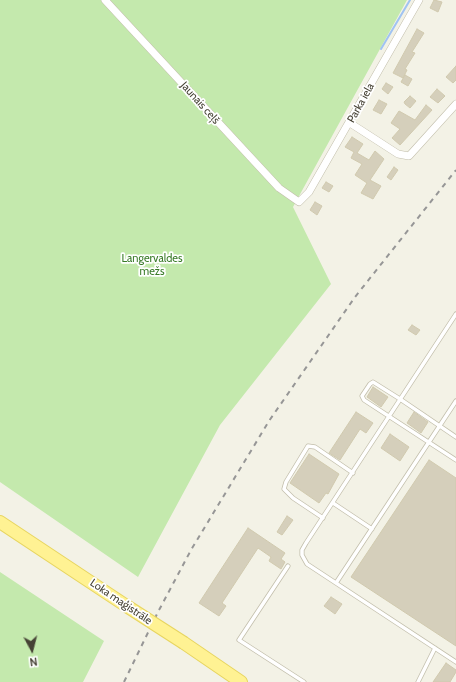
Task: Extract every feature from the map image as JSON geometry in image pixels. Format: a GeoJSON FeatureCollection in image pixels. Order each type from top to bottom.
{"type":"FeatureCollection","features":[{"type":"Feature","properties":{"kind":"main road","name":"Loka maģistrāle"},"geometry":{"type":"LineString","coordinates":[[0,522],[241,682]]}},
{"type":"Feature","properties":{"kind":"street","name":"Jaunais ceļš"},"geometry":{"type":"LineString","coordinates":[[105,0],[274,182],[299,202]]}},
{"type":"Feature","properties":{"kind":"street","name":"Parka iela"},"geometry":{"type":"LineString","coordinates":[[299,202],[309,192],[350,123],[419,0]]}},
{"type":"Feature","properties":{"kind":"street"},"geometry":{"type":"LineString","coordinates":[[350,123],[398,154],[409,156],[456,104]]}},
{"type":"Feature","properties":{"kind":"lane"},"geometry":{"type":"LineString","coordinates":[[456,314],[355,466],[353,473],[302,550],[302,555],[307,564],[456,662]]}},
{"type":"Feature","properties":{"kind":"lane"},"geometry":{"type":"LineString","coordinates":[[456,437],[400,398],[373,382],[370,384],[362,398],[456,460]]}},
{"type":"Feature","properties":{"kind":"lane"},"geometry":{"type":"LineString","coordinates":[[336,583],[456,401]]}},
{"type":"Feature","properties":{"kind":"lane"},"geometry":{"type":"LineString","coordinates":[[323,518],[293,498],[284,490],[286,482],[308,446],[315,447],[353,473]]}},
{"type":"Feature","properties":{"kind":"lane"},"geometry":{"type":"LineString","coordinates":[[333,503],[372,529]]}},
{"type":"Feature","properties":{"kind":"lane"},"geometry":{"type":"LineString","coordinates":[[288,566],[239,640],[304,682]]}},
{"type":"Feature","properties":{"kind":"lane"},"geometry":{"type":"LineString","coordinates":[[418,682],[435,648]]}},
{"type":"Feature","properties":{"kind":"green space","name":"Langervaldes mežs"},"geometry":{"type":"Polygon","coordinates":[[[0,0],[407,0],[293,207],[331,284],[220,425],[138,577],[0,482],[0,0]]]}},
{"type":"Feature","properties":{"kind":"green space"},"geometry":{"type":"Polygon","coordinates":[[[0,572],[104,641],[83,682],[0,682],[0,572]]]}},
{"type":"Feature","properties":{"kind":"building"},"geometry":{"type":"Polygon","coordinates":[[[434,0],[442,2],[438,12],[430,8],[434,0]]]}},
{"type":"Feature","properties":{"kind":"building"},"geometry":{"type":"Polygon","coordinates":[[[417,29],[424,33],[412,52],[415,53],[405,69],[407,70],[403,78],[393,73],[417,29]]]}},
{"type":"Feature","properties":{"kind":"building"},"geometry":{"type":"Polygon","coordinates":[[[456,66],[456,80],[453,83],[446,77],[456,66]]]}},
{"type":"Feature","properties":{"kind":"building"},"geometry":{"type":"Polygon","coordinates":[[[405,75],[412,79],[408,86],[401,82],[405,75]]]}},
{"type":"Feature","properties":{"kind":"building"},"geometry":{"type":"Polygon","coordinates":[[[386,83],[393,87],[388,94],[382,89],[386,83]]]}},
{"type":"Feature","properties":{"kind":"building"},"geometry":{"type":"Polygon","coordinates":[[[437,89],[445,96],[438,103],[430,97],[437,89]]]}},
{"type":"Feature","properties":{"kind":"building"},"geometry":{"type":"Polygon","coordinates":[[[410,96],[416,101],[410,108],[404,102],[410,96]]]}},
{"type":"Feature","properties":{"kind":"building"},"geometry":{"type":"Polygon","coordinates":[[[379,100],[387,104],[381,114],[373,110],[379,100]]]}},
{"type":"Feature","properties":{"kind":"building"},"geometry":{"type":"Polygon","coordinates":[[[426,105],[432,110],[400,145],[392,138],[400,129],[391,123],[399,111],[415,120],[426,105]]]}},
{"type":"Feature","properties":{"kind":"building"},"geometry":{"type":"Polygon","coordinates":[[[352,137],[363,144],[357,153],[369,160],[375,151],[384,159],[370,180],[381,186],[373,199],[361,193],[367,183],[355,175],[362,164],[351,158],[354,152],[345,147],[352,137]]]}},
{"type":"Feature","properties":{"kind":"building"},"geometry":{"type":"Polygon","coordinates":[[[394,167],[398,170],[391,180],[387,177],[394,167]]]}},
{"type":"Feature","properties":{"kind":"building"},"geometry":{"type":"Polygon","coordinates":[[[326,182],[333,186],[329,192],[322,188],[326,182]]]}},
{"type":"Feature","properties":{"kind":"building"},"geometry":{"type":"Polygon","coordinates":[[[315,202],[322,206],[317,215],[310,210],[315,202]]]}},
{"type":"Feature","properties":{"kind":"building"},"geometry":{"type":"Polygon","coordinates":[[[412,325],[420,330],[416,335],[408,330],[412,325]]]}},
{"type":"Feature","properties":{"kind":"building"},"geometry":{"type":"Polygon","coordinates":[[[373,387],[388,397],[381,407],[367,397],[373,387]]]}},
{"type":"Feature","properties":{"kind":"building"},"geometry":{"type":"Polygon","coordinates":[[[356,412],[373,423],[366,433],[360,429],[340,460],[329,453],[356,412]]]}},
{"type":"Feature","properties":{"kind":"building"},"geometry":{"type":"Polygon","coordinates":[[[414,412],[428,422],[421,433],[407,423],[414,412]]]}},
{"type":"Feature","properties":{"kind":"building"},"geometry":{"type":"Polygon","coordinates":[[[390,434],[409,447],[400,461],[381,448],[390,434]]]}},
{"type":"Feature","properties":{"kind":"building"},"geometry":{"type":"Polygon","coordinates":[[[309,454],[339,474],[328,494],[326,493],[319,503],[290,483],[309,454]]]}},
{"type":"Feature","properties":{"kind":"building"},"geometry":{"type":"Polygon","coordinates":[[[429,460],[456,478],[456,646],[351,577],[429,460]]]}},
{"type":"Feature","properties":{"kind":"building"},"geometry":{"type":"Polygon","coordinates":[[[287,516],[293,520],[282,535],[277,532],[287,516]]]}},
{"type":"Feature","properties":{"kind":"building"},"geometry":{"type":"Polygon","coordinates":[[[248,528],[285,553],[281,559],[285,562],[281,569],[269,561],[271,557],[258,548],[222,603],[226,606],[219,616],[199,603],[248,528]]]}},
{"type":"Feature","properties":{"kind":"building"},"geometry":{"type":"Polygon","coordinates":[[[331,597],[342,604],[335,614],[324,606],[331,597]]]}},
{"type":"Feature","properties":{"kind":"building"},"geometry":{"type":"Polygon","coordinates":[[[446,663],[456,670],[450,682],[433,682],[446,663]]]}},
{"type":"Feature","properties":{"kind":"waterway"},"geometry":{"type":"LineString","coordinates":[[381,49],[410,0]]}},
{"type":"Feature","properties":{"kind":"railway"},"geometry":{"type":"LineString","coordinates":[[124,682],[158,612],[191,550],[269,421],[355,297],[456,170]]}}]}
